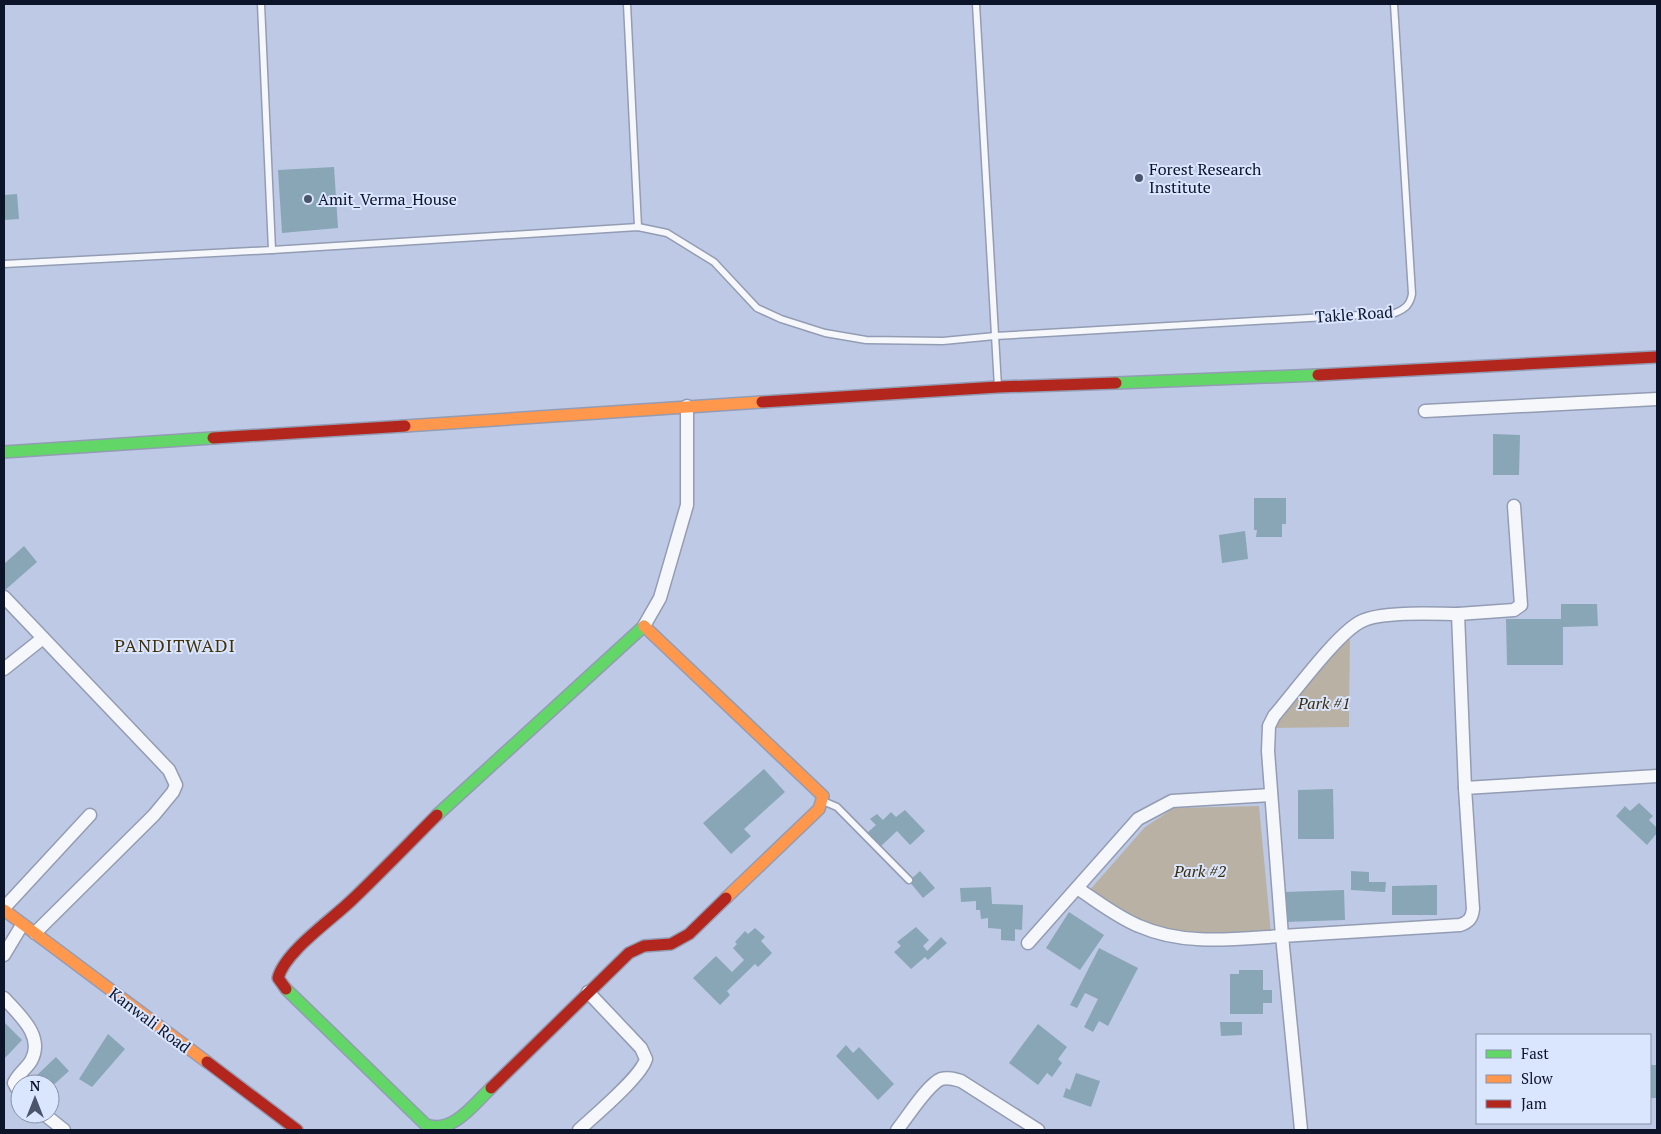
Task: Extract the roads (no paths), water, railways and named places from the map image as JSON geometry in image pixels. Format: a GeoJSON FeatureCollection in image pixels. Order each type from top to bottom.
{"type":"FeatureCollection","features":[{"type":"Feature","properties":{"kind":"street"},"geometry":{"type":"LineString","coordinates":[[4,452],[998,387],[1251,378],[1657,357]]}},
{"type":"Feature","properties":{"kind":"street"},"geometry":{"type":"LineString","coordinates":[[1425,411],[1657,399]]}},
{"type":"Feature","properties":{"kind":"street"},"geometry":{"type":"LineString","coordinates":[[644,626],[821,792],[822,800],[819,809],[689,934],[671,944],[644,946],[629,953],[457,1120],[444,1128],[433,1128],[426,1124],[282,985],[278,978],[280,970],[295,952],[352,900],[442,810],[644,626],[660,598],[687,504],[687,406]]}},
{"type":"Feature","properties":{"kind":"street"},"geometry":{"type":"LineString","coordinates":[[1301,1130],[1282,936],[1271,795],[1268,736],[1270,726],[1274,716],[1340,638],[1353,626],[1364,620],[1378,617],[1514,610],[1521,605],[1514,506]]}},
{"type":"Feature","properties":{"kind":"street"},"geometry":{"type":"LineString","coordinates":[[4,597],[169,770],[176,785],[173,792],[154,815],[35,933]]}},
{"type":"Feature","properties":{"kind":"street"},"geometry":{"type":"LineString","coordinates":[[1077,888],[1138,926],[1170,937],[1222,940],[1460,925],[1468,922],[1472,916],[1473,909],[1465,788],[1458,614]]}},
{"type":"Feature","properties":{"kind":"street"},"geometry":{"type":"LineString","coordinates":[[4,669],[43,638]]}},
{"type":"Feature","properties":{"kind":"street"},"geometry":{"type":"LineString","coordinates":[[1465,788],[1657,776]]}},
{"type":"Feature","properties":{"kind":"street"},"geometry":{"type":"LineString","coordinates":[[1028,943],[1138,819],[1172,801],[1271,795]]}},
{"type":"Feature","properties":{"kind":"street"},"geometry":{"type":"LineString","coordinates":[[4,909],[90,815]]}},
{"type":"Feature","properties":{"kind":"street","name":"Kanwali Road"},"geometry":{"type":"LineString","coordinates":[[4,909],[22,925],[297,1130]]}},
{"type":"Feature","properties":{"kind":"street"},"geometry":{"type":"LineString","coordinates":[[4,955],[22,925]]}},
{"type":"Feature","properties":{"kind":"street"},"geometry":{"type":"LineString","coordinates":[[580,1130],[633,1078],[645,1064],[646,1059],[641,1048],[588,992]]}},
{"type":"Feature","properties":{"kind":"street"},"geometry":{"type":"LineString","coordinates":[[4,998],[32,1032],[35,1040],[36,1048],[32,1059],[22,1074]]}},
{"type":"Feature","properties":{"kind":"street"},"geometry":{"type":"LineString","coordinates":[[897,1130],[932,1086],[941,1080],[950,1078],[960,1081],[1038,1130]]}},
{"type":"Feature","properties":{"kind":"street"},"geometry":{"type":"LineString","coordinates":[[457,1120],[466,1130]]}},
{"type":"Feature","properties":{"kind":"lane"},"geometry":{"type":"LineString","coordinates":[[260,4],[272,250]]}},
{"type":"Feature","properties":{"kind":"lane"},"geometry":{"type":"LineString","coordinates":[[626,4],[638,227]]}},
{"type":"Feature","properties":{"kind":"lane"},"geometry":{"type":"LineString","coordinates":[[976,4],[998,387]]}},
{"type":"Feature","properties":{"kind":"lane","name":"Takle Road"},"geometry":{"type":"LineString","coordinates":[[995,336],[1395,313],[1403,309],[1410,302],[1412,294],[1394,4]]}},
{"type":"Feature","properties":{"kind":"lane"},"geometry":{"type":"LineString","coordinates":[[4,264],[272,250],[638,227],[667,233],[714,262],[757,308],[781,319],[825,334],[866,340],[943,341],[995,336]]}},
{"type":"Feature","properties":{"kind":"lane"},"geometry":{"type":"LineString","coordinates":[[822,800],[837,807],[909,880]]}},
{"type":"Feature","properties":{"kind":"place","name":"Forest Research Institute"},"geometry":{"type":"Point","coordinates":[1139,178]}},
{"type":"Feature","properties":{"kind":"place","name":"Amit_Verma_House"},"geometry":{"type":"Point","coordinates":[308,199]}},
{"type":"Feature","properties":{"kind":"district","name":"PANDITWADI"},"geometry":{"type":"Point","coordinates":[175,645]}},
{"type":"Feature","properties":{"kind":"park label","name":"Park #1"},"geometry":{"type":"Point","coordinates":[1324,703]}},
{"type":"Feature","properties":{"kind":"park label","name":"Park #2"},"geometry":{"type":"Point","coordinates":[1200,871]}}]}
